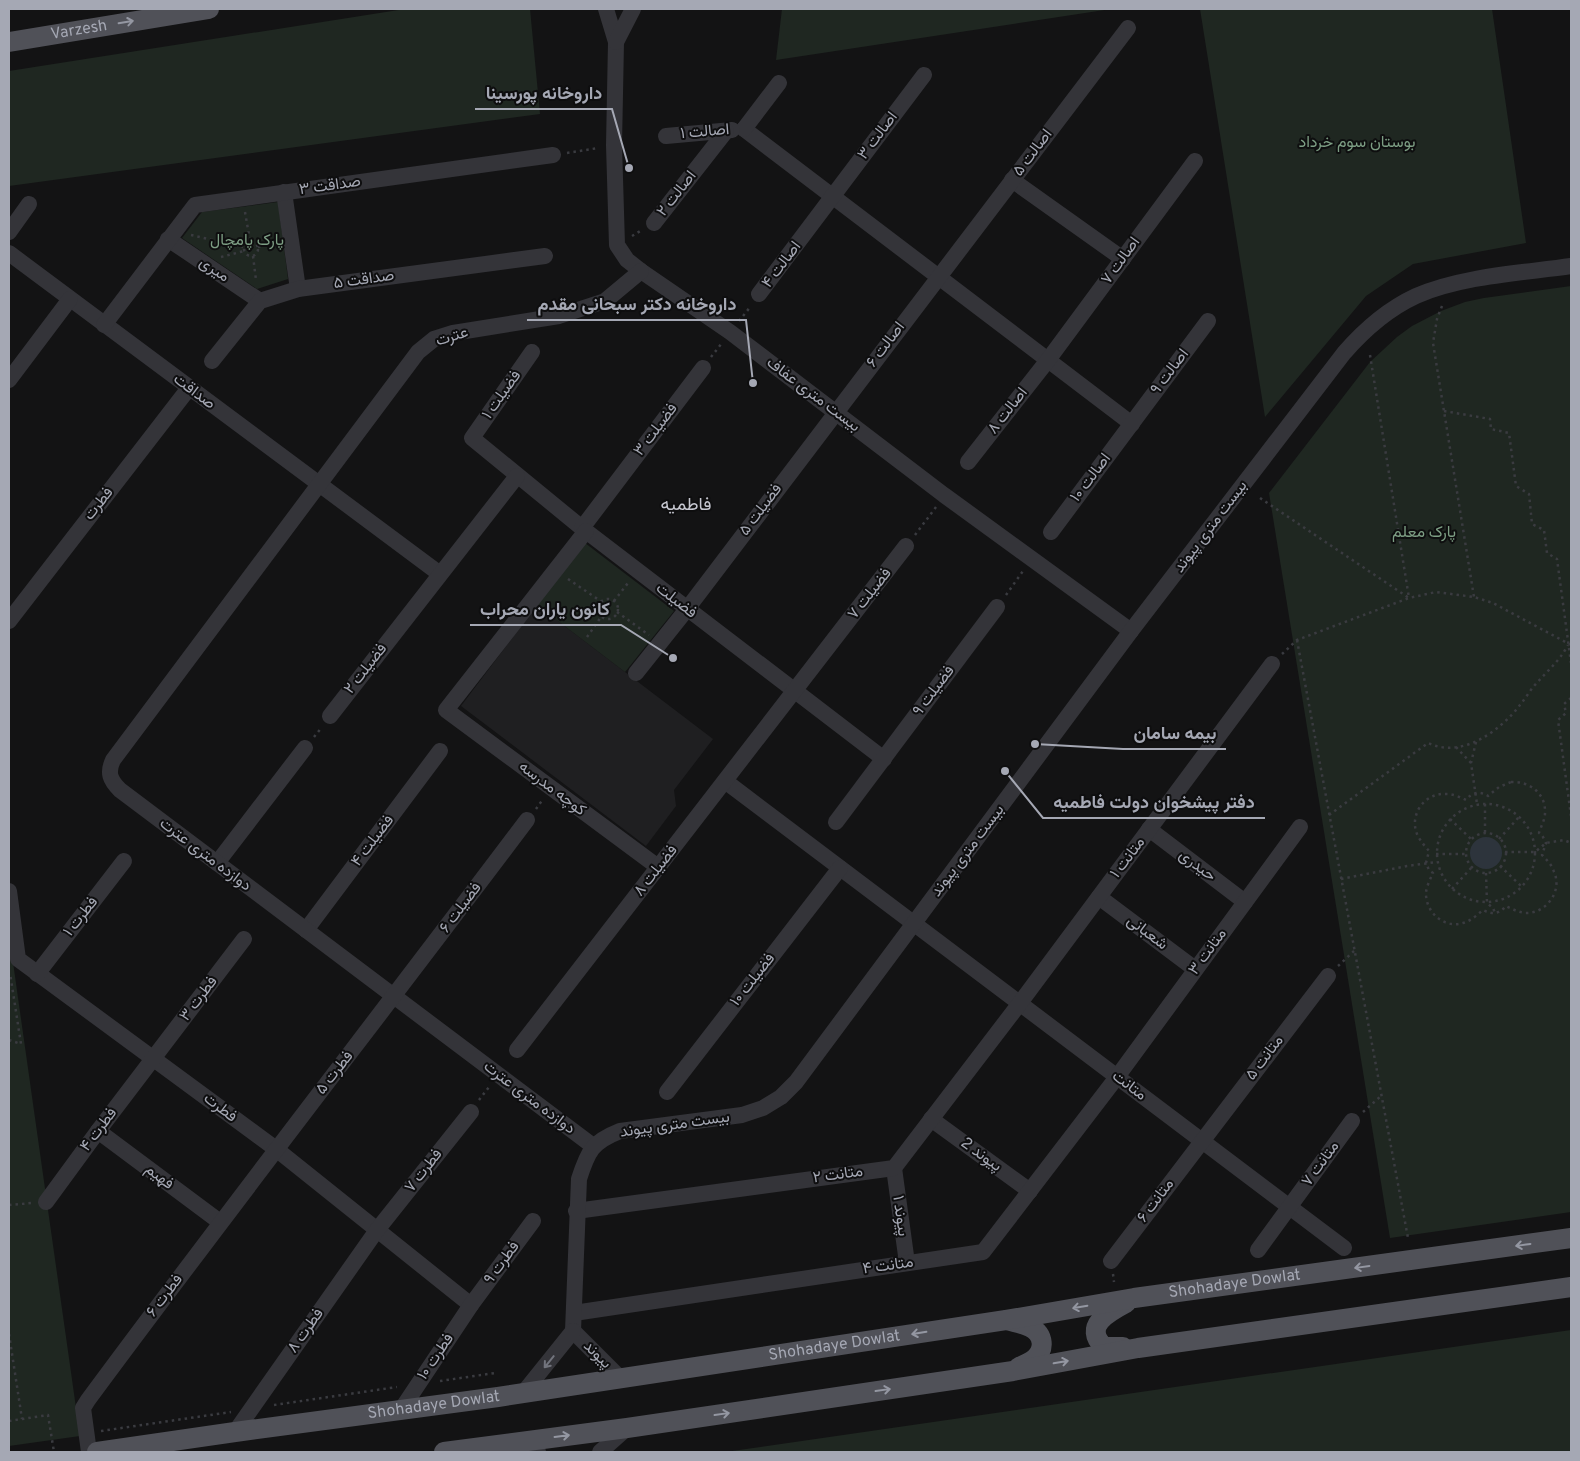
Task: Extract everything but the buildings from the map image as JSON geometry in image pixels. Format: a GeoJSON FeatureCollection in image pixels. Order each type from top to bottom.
{"type":"FeatureCollection","features":[{"type":"Feature","properties":{"kind":"main road","name":"Varzesh"},"geometry":{"type":"LineString","coordinates":[[9,42],[209,9]]}},
{"type":"Feature","properties":{"kind":"main road","name":"Shohadaye Dowlat"},"geometry":{"type":"LineString","coordinates":[[97,1452],[498,1398],[524,1392],[1006,1320],[1134,1298],[1571,1238]]}},
{"type":"Feature","properties":{"kind":"main road"},"geometry":{"type":"LineString","coordinates":[[444,1452],[531,1447],[627,1428],[1013,1371],[1138,1348],[1571,1287]]}},
{"type":"Feature","properties":{"kind":"main road"},"geometry":{"type":"LineString","coordinates":[[1134,1298],[1107,1313],[1097,1323],[1096,1332],[1098,1341],[1104,1347],[1138,1348]]}},
{"type":"Feature","properties":{"kind":"main road"},"geometry":{"type":"LineString","coordinates":[[1006,1320],[1030,1327],[1038,1333],[1042,1340],[1040,1352],[1034,1359],[1013,1371]]}},
{"type":"Feature","properties":{"kind":"street"},"geometry":{"type":"LineString","coordinates":[[606,9],[616,42],[614,145],[617,245]]}},
{"type":"Feature","properties":{"kind":"street"},"geometry":{"type":"LineString","coordinates":[[616,42],[633,9]]}},
{"type":"Feature","properties":{"kind":"street","name":"اصالت ۵"},"geometry":{"type":"LineString","coordinates":[[937,277],[1128,28]]}},
{"type":"Feature","properties":{"kind":"street","name":"اصالت ۳"},"geometry":{"type":"LineString","coordinates":[[833,197],[924,75]]}},
{"type":"Feature","properties":{"kind":"street"},"geometry":{"type":"LineString","coordinates":[[779,83],[744,129],[1132,424]]}},
{"type":"Feature","properties":{"kind":"street","name":"اصالت ۱"},"geometry":{"type":"LineString","coordinates":[[666,136],[744,129]]}},
{"type":"Feature","properties":{"kind":"street","name":"اصالت ۲"},"geometry":{"type":"LineString","coordinates":[[654,223],[726,130]]}},
{"type":"Feature","properties":{"kind":"street","name":"صداقت ۳"},"geometry":{"type":"LineString","coordinates":[[104,325],[195,205],[553,155]]}},
{"type":"Feature","properties":{"kind":"street","name":"اصالت ۷"},"geometry":{"type":"LineString","coordinates":[[1048,360],[1194,161]]}},
{"type":"Feature","properties":{"kind":"street"},"geometry":{"type":"LineString","coordinates":[[1012,180],[1123,259]]}},
{"type":"Feature","properties":{"kind":"street"},"geometry":{"type":"LineString","coordinates":[[284,192],[298,289]]}},
{"type":"Feature","properties":{"kind":"street","name":"اصالت ۴"},"geometry":{"type":"LineString","coordinates":[[759,294],[833,197]]}},
{"type":"Feature","properties":{"kind":"street"},"geometry":{"type":"LineString","coordinates":[[9,232],[30,204]]}},
{"type":"Feature","properties":{"kind":"street","name":"میری"},"geometry":{"type":"LineString","coordinates":[[171,235],[260,301]]}},
{"type":"Feature","properties":{"kind":"street","name":"بیست متری عفاف"},"geometry":{"type":"LineString","coordinates":[[617,245],[627,260],[640,271],[730,332],[944,495],[1131,631]]}},
{"type":"Feature","properties":{"kind":"street","name":"صداقت"},"geometry":{"type":"LineString","coordinates":[[9,253],[318,486]]}},
{"type":"Feature","properties":{"kind":"street","name":"صداقت ۵"},"geometry":{"type":"LineString","coordinates":[[260,301],[298,289],[545,256]]}},
{"type":"Feature","properties":{"kind":"street","name":"بیست متری پیوند"},"geometry":{"type":"LineString","coordinates":[[593,1146],[604,1137],[620,1131],[742,1115],[763,1108],[781,1097],[796,1082],[1131,631],[1344,353],[1360,335],[1378,320],[1416,296],[1487,278],[1571,266]]}},
{"type":"Feature","properties":{"kind":"street","name":"عترت"},"geometry":{"type":"LineString","coordinates":[[318,486],[418,352],[434,339],[453,333],[559,316],[604,301],[640,271]]}},
{"type":"Feature","properties":{"kind":"street","name":"اصالت ۶"},"geometry":{"type":"LineString","coordinates":[[835,412],[937,277]]}},
{"type":"Feature","properties":{"kind":"street"},"geometry":{"type":"LineString","coordinates":[[9,380],[70,299]]}},
{"type":"Feature","properties":{"kind":"street"},"geometry":{"type":"LineString","coordinates":[[212,361],[260,301]]}},
{"type":"Feature","properties":{"kind":"street","name":"اصالت ۹"},"geometry":{"type":"LineString","coordinates":[[1132,424],[1208,321]]}},
{"type":"Feature","properties":{"kind":"street","name":"فضیلت ۱"},"geometry":{"type":"LineString","coordinates":[[472,438],[532,352]]}},
{"type":"Feature","properties":{"kind":"street","name":"اصالت ۸"},"geometry":{"type":"LineString","coordinates":[[968,462],[1048,360]]}},
{"type":"Feature","properties":{"kind":"street","name":"فضیلت ۳"},"geometry":{"type":"LineString","coordinates":[[446,710],[555,571],[703,368]]}},
{"type":"Feature","properties":{"kind":"street","name":"فطرت"},"geometry":{"type":"LineString","coordinates":[[9,620],[189,388]]}},
{"type":"Feature","properties":{"kind":"street","name":"فضیلت ۵"},"geometry":{"type":"LineString","coordinates":[[636,673],[835,412]]}},
{"type":"Feature","properties":{"kind":"street","name":"اصالت ۱۰"},"geometry":{"type":"LineString","coordinates":[[1050,532],[1132,424]]}},
{"type":"Feature","properties":{"kind":"street","name":"فضیلت"},"geometry":{"type":"LineString","coordinates":[[472,438],[517,476],[686,609],[884,759]]}},
{"type":"Feature","properties":{"kind":"street","name":"فضیلت ۲"},"geometry":{"type":"LineString","coordinates":[[330,716],[517,476]]}},
{"type":"Feature","properties":{"kind":"street"},"geometry":{"type":"LineString","coordinates":[[318,486],[440,574]]}},
{"type":"Feature","properties":{"kind":"street","name":"دوازده متری عترت"},"geometry":{"type":"LineString","coordinates":[[318,486],[112,760],[109,777],[120,790],[593,1146]]}},
{"type":"Feature","properties":{"kind":"street","name":"فضیلت ۷"},"geometry":{"type":"LineString","coordinates":[[794,691],[906,546]]}},
{"type":"Feature","properties":{"kind":"street","name":"فضیلت ۹"},"geometry":{"type":"LineString","coordinates":[[836,822],[997,606]]}},
{"type":"Feature","properties":{"kind":"street","name":"متانت ۱"},"geometry":{"type":"LineString","coordinates":[[1020,1004],[1272,664]]}},
{"type":"Feature","properties":{"kind":"street","name":"فضیلت ۸"},"geometry":{"type":"LineString","coordinates":[[517,1050],[794,691]]}},
{"type":"Feature","properties":{"kind":"street","name":"کوچه مدرسه"},"geometry":{"type":"LineString","coordinates":[[446,710],[658,867]]}},
{"type":"Feature","properties":{"kind":"street"},"geometry":{"type":"LineString","coordinates":[[217,863],[305,748]]}},
{"type":"Feature","properties":{"kind":"street","name":"فضیلت ۴"},"geometry":{"type":"LineString","coordinates":[[306,930],[440,751]]}},
{"type":"Feature","properties":{"kind":"street"},"geometry":{"type":"LineString","coordinates":[[725,781],[914,924]]}},
{"type":"Feature","properties":{"kind":"street","name":"فضیلت ۶"},"geometry":{"type":"LineString","coordinates":[[394,997],[528,820]]}},
{"type":"Feature","properties":{"kind":"street","name":"متانت ۳"},"geometry":{"type":"LineString","coordinates":[[1117,1077],[1300,827]]}},
{"type":"Feature","properties":{"kind":"street","name":"حیدری"},"geometry":{"type":"LineString","coordinates":[[1149,830],[1245,902]]}},
{"type":"Feature","properties":{"kind":"street","name":"فطرت ۱"},"geometry":{"type":"LineString","coordinates":[[37,974],[124,861]]}},
{"type":"Feature","properties":{"kind":"street","name":"فضیلت ۱۰"},"geometry":{"type":"LineString","coordinates":[[667,1092],[840,868]]}},
{"type":"Feature","properties":{"kind":"street","name":"فطرت"},"geometry":{"type":"LineString","coordinates":[[9,891],[18,959],[276,1149],[471,1305]]}},
{"type":"Feature","properties":{"kind":"street","name":"شعبانی"},"geometry":{"type":"LineString","coordinates":[[1099,897],[1195,969]]}},
{"type":"Feature","properties":{"kind":"street","name":"متانت"},"geometry":{"type":"LineString","coordinates":[[914,924],[1344,1248]]}},
{"type":"Feature","properties":{"kind":"street","name":"فطرت ۳"},"geometry":{"type":"LineString","coordinates":[[154,1058],[244,939]]}},
{"type":"Feature","properties":{"kind":"street","name":"متانت ۵"},"geometry":{"type":"LineString","coordinates":[[1202,1141],[1328,976]]}},
{"type":"Feature","properties":{"kind":"street","name":"فطرت ۵"},"geometry":{"type":"LineString","coordinates":[[276,1149],[394,997]]}},
{"type":"Feature","properties":{"kind":"street"},"geometry":{"type":"LineString","coordinates":[[894,1168],[1020,1004]]}},
{"type":"Feature","properties":{"kind":"street","name":"فطرت ۴"},"geometry":{"type":"LineString","coordinates":[[46,1202],[154,1058]]}},
{"type":"Feature","properties":{"kind":"street","name":"متانت ۴"},"geometry":{"type":"LineString","coordinates":[[574,1314],[983,1252],[1117,1077]]}},
{"type":"Feature","properties":{"kind":"street","name":"فطرت ۷"},"geometry":{"type":"LineString","coordinates":[[377,1230],[470,1112]]}},
{"type":"Feature","properties":{"kind":"street","name":"پیوند 2"},"geometry":{"type":"LineString","coordinates":[[932,1118],[1030,1191]]}},
{"type":"Feature","properties":{"kind":"street","name":"متانت ۷"},"geometry":{"type":"LineString","coordinates":[[1258,1250],[1352,1121]]}},
{"type":"Feature","properties":{"kind":"street","name":"فهیم"},"geometry":{"type":"LineString","coordinates":[[98,1131],[220,1222]]}},
{"type":"Feature","properties":{"kind":"street","name":"متانت ۶"},"geometry":{"type":"LineString","coordinates":[[1111,1261],[1202,1141]]}},
{"type":"Feature","properties":{"kind":"street"},"geometry":{"type":"LineString","coordinates":[[524,1392],[573,1331],[576,1211],[579,1179],[585,1160],[593,1146]]}},
{"type":"Feature","properties":{"kind":"street","name":"فطرت ۶"},"geometry":{"type":"LineString","coordinates":[[88,1452],[83,1408],[276,1149]]}},
{"type":"Feature","properties":{"kind":"street","name":"متانت ۲"},"geometry":{"type":"LineString","coordinates":[[576,1211],[894,1168]]}},
{"type":"Feature","properties":{"kind":"street","name":"پیوند ۱"},"geometry":{"type":"LineString","coordinates":[[894,1168],[907,1263]]}},
{"type":"Feature","properties":{"kind":"street","name":"فطرت ۹"},"geometry":{"type":"LineString","coordinates":[[471,1305],[533,1222]]}},
{"type":"Feature","properties":{"kind":"street","name":"فطرت ۸"},"geometry":{"type":"LineString","coordinates":[[235,1432],[377,1230]]}},
{"type":"Feature","properties":{"kind":"street","name":"فطرت ۱۰"},"geometry":{"type":"LineString","coordinates":[[402,1410],[471,1305]]}},
{"type":"Feature","properties":{"kind":"street","name":"پیوند"},"geometry":{"type":"LineString","coordinates":[[573,1331],[621,1379]]}},
{"type":"Feature","properties":{"kind":"street"},"geometry":{"type":"LineString","coordinates":[[600,1452],[627,1428]]}},
{"type":"Feature","properties":{"kind":"path"},"geometry":{"type":"LineString","coordinates":[[553,155],[614,145]]}},
{"type":"Feature","properties":{"kind":"path"},"geometry":{"type":"LineString","coordinates":[[243,198],[250,242]]}},
{"type":"Feature","properties":{"kind":"path","name":"اصالت ۲"},"geometry":{"type":"LineString","coordinates":[[617,245],[654,223]]}},
{"type":"Feature","properties":{"kind":"path"},"geometry":{"type":"LineString","coordinates":[[171,235],[244,247]]}},
{"type":"Feature","properties":{"kind":"path"},"geometry":{"type":"LineString","coordinates":[[247,242],[250,242],[255,243],[258,247],[255,255],[247,256],[244,247],[247,242]]}},
{"type":"Feature","properties":{"kind":"path","name":"اصالت ۴"},"geometry":{"type":"LineString","coordinates":[[730,332],[759,294]]}},
{"type":"Feature","properties":{"kind":"path"},"geometry":{"type":"LineString","coordinates":[[1442,306],[1436,319],[1433,344],[1474,597]]}},
{"type":"Feature","properties":{"kind":"path"},"geometry":{"type":"LineString","coordinates":[[703,368],[730,332]]}},
{"type":"Feature","properties":{"kind":"path"},"geometry":{"type":"LineString","coordinates":[[1370,355],[1409,598]]}},
{"type":"Feature","properties":{"kind":"path"},"geometry":{"type":"LineString","coordinates":[[1444,412],[1490,419],[1491,429],[1509,433],[1516,486],[1528,494],[1532,524],[1544,530],[1547,553],[1557,559],[1570,644],[1571,663]]}},
{"type":"Feature","properties":{"kind":"path"},"geometry":{"type":"LineString","coordinates":[[906,546],[944,495]]}},
{"type":"Feature","properties":{"kind":"path"},"geometry":{"type":"LineString","coordinates":[[1260,498],[1409,598]]}},
{"type":"Feature","properties":{"kind":"path"},"geometry":{"type":"LineString","coordinates":[[997,606],[1031,559]]}},
{"type":"Feature","properties":{"kind":"path"},"geometry":{"type":"LineString","coordinates":[[614,601],[637,570]]}},
{"type":"Feature","properties":{"kind":"path"},"geometry":{"type":"LineString","coordinates":[[555,571],[602,602]]}},
{"type":"Feature","properties":{"kind":"path"},"geometry":{"type":"LineString","coordinates":[[1272,664],[1297,640],[1409,598],[1436,592],[1474,597],[1493,603],[1570,644]]}},
{"type":"Feature","properties":{"kind":"path"},"geometry":{"type":"LineString","coordinates":[[601,617],[598,608],[602,602],[614,601]]}},
{"type":"Feature","properties":{"kind":"path"},"geometry":{"type":"LineString","coordinates":[[601,617],[610,619],[617,612],[617,606],[614,601]]}},
{"type":"Feature","properties":{"kind":"path"},"geometry":{"type":"LineString","coordinates":[[617,612],[660,643]]}},
{"type":"Feature","properties":{"kind":"path"},"geometry":{"type":"LineString","coordinates":[[587,637],[601,617]]}},
{"type":"Feature","properties":{"kind":"path"},"geometry":{"type":"LineString","coordinates":[[1297,640],[1408,1238]]}},
{"type":"Feature","properties":{"kind":"path"},"geometry":{"type":"LineString","coordinates":[[1329,815],[1428,742],[1444,748],[1456,748],[1487,735],[1510,716],[1570,644]]}},
{"type":"Feature","properties":{"kind":"path"},"geometry":{"type":"LineString","coordinates":[[1571,698],[1564,704],[1566,714],[1558,720],[1571,816]]}},
{"type":"Feature","properties":{"kind":"path"},"geometry":{"type":"LineString","coordinates":[[305,748],[330,716]]}},
{"type":"Feature","properties":{"kind":"path"},"geometry":{"type":"LineString","coordinates":[[1476,741],[1471,762],[1477,804]]}},
{"type":"Feature","properties":{"kind":"path"},"geometry":{"type":"LineString","coordinates":[[1456,748],[1471,762]]}},
{"type":"Feature","properties":{"kind":"path"},"geometry":{"type":"LineString","coordinates":[[1510,782],[1523,782],[1534,788],[1543,799],[1544,819],[1539,833],[1546,843],[1545,852],[1542,855],[1552,867],[1556,880],[1555,893],[1543,908],[1531,912],[1519,912],[1506,906],[1495,913],[1483,910],[1472,919],[1461,924],[1448,924],[1437,918],[1427,901],[1427,887],[1433,873],[1429,870],[1426,863],[1429,851],[1420,839],[1415,826],[1416,813],[1428,798],[1434,795],[1446,794],[1466,800],[1476,793],[1488,796],[1499,787],[1510,782]]}},
{"type":"Feature","properties":{"kind":"path"},"geometry":{"type":"LineString","coordinates":[[528,820],[552,788]]}},
{"type":"Feature","properties":{"kind":"path"},"geometry":{"type":"LineString","coordinates":[[1477,804],[1484,804],[1503,807],[1519,817],[1529,829],[1535,852],[1532,870],[1522,887],[1502,900],[1487,902],[1468,899],[1452,889],[1442,877],[1436,854],[1440,836],[1450,820],[1462,810],[1477,804]]}},
{"type":"Feature","properties":{"kind":"path"},"geometry":{"type":"LineString","coordinates":[[1484,804],[1485,833]]}},
{"type":"Feature","properties":{"kind":"path"},"geometry":{"type":"LineString","coordinates":[[1499,839],[1519,817]]}},
{"type":"Feature","properties":{"kind":"path"},"geometry":{"type":"LineString","coordinates":[[1450,820],[1472,840]]}},
{"type":"Feature","properties":{"kind":"path"},"geometry":{"type":"LineString","coordinates":[[1485,833],[1493,834],[1499,839],[1506,852],[1500,866],[1492,872],[1486,873],[1479,872],[1472,867],[1467,860],[1466,854],[1467,846],[1472,840],[1476,836],[1485,833]]}},
{"type":"Feature","properties":{"kind":"path"},"geometry":{"type":"LineString","coordinates":[[1506,852],[1535,852],[1546,843],[1564,840],[1571,843]]}},
{"type":"Feature","properties":{"kind":"path"},"geometry":{"type":"LineString","coordinates":[[1436,854],[1466,854]]}},
{"type":"Feature","properties":{"kind":"path"},"geometry":{"type":"LineString","coordinates":[[1341,879],[1437,862]]}},
{"type":"Feature","properties":{"kind":"path"},"geometry":{"type":"LineString","coordinates":[[1500,866],[1522,887]]}},
{"type":"Feature","properties":{"kind":"path"},"geometry":{"type":"LineString","coordinates":[[1452,889],[1472,867]]}},
{"type":"Feature","properties":{"kind":"path"},"geometry":{"type":"LineString","coordinates":[[1486,873],[1487,902],[1495,913]]}},
{"type":"Feature","properties":{"kind":"path"},"geometry":{"type":"LineString","coordinates":[[1328,976],[1354,951]]}},
{"type":"Feature","properties":{"kind":"path"},"geometry":{"type":"LineString","coordinates":[[9,965],[21,1044],[9,1040]]}},
{"type":"Feature","properties":{"kind":"path"},"geometry":{"type":"LineString","coordinates":[[470,1112],[498,1075]]}},
{"type":"Feature","properties":{"kind":"path"},"geometry":{"type":"LineString","coordinates":[[1352,1121],[1381,1096]]}},
{"type":"Feature","properties":{"kind":"path"},"geometry":{"type":"LineString","coordinates":[[9,1205],[46,1202]]}},
{"type":"Feature","properties":{"kind":"path"},"geometry":{"type":"LineString","coordinates":[[9,1334],[22,1419]]}},
{"type":"Feature","properties":{"kind":"path"},"geometry":{"type":"LineString","coordinates":[[86,1433],[495,1373]]}},
{"type":"Feature","properties":{"kind":"path"},"geometry":{"type":"LineString","coordinates":[[9,1421],[48,1416],[54,1452]]}},
{"type":"Feature","properties":{"kind":"shaded area"},"geometry":{"type":"Polygon","coordinates":[[[537,605],[713,739],[674,790],[676,806],[646,846],[461,706],[537,605]]]}},
{"type":"Feature","properties":{"kind":"shaded area"},"geometry":{"type":"Polygon","coordinates":[[[1486,837],[1498,841],[1502,853],[1498,865],[1486,869],[1474,865],[1470,853],[1474,841],[1486,837]]]}},
{"type":"Feature","properties":{"kind":"green space"},"geometry":{"type":"Polygon","coordinates":[[[405,9],[530,9],[540,114],[9,186],[9,71],[405,9]]]}},
{"type":"Feature","properties":{"kind":"green space"},"geometry":{"type":"Polygon","coordinates":[[[782,9],[1111,9],[776,60],[782,9]]]}},
{"type":"Feature","properties":{"kind":"green space","name":"بوستان سوم خرداد"},"geometry":{"type":"Polygon","coordinates":[[[1200,9],[1492,9],[1526,243],[1413,264],[1366,296],[1265,417],[1200,9]]]}},
{"type":"Feature","properties":{"kind":"green space","name":"پارک پامچال"},"geometry":{"type":"Polygon","coordinates":[[[278,202],[288,279],[257,289],[182,238],[202,212],[278,202]]]}},
{"type":"Feature","properties":{"kind":"green space","name":"پارک معلم"},"geometry":{"type":"Polygon","coordinates":[[[1571,286],[1571,1212],[1390,1238],[1269,493],[1370,362],[1412,326],[1441,311],[1465,302],[1571,286]]]}},
{"type":"Feature","properties":{"kind":"green space"},"geometry":{"type":"Polygon","coordinates":[[[585,543],[674,611],[625,672],[537,605],[585,543]]]}},
{"type":"Feature","properties":{"kind":"green space"},"geometry":{"type":"Polygon","coordinates":[[[9,934],[80,1436],[9,1446],[9,934]]]}},
{"type":"Feature","properties":{"kind":"green space"},"geometry":{"type":"Polygon","coordinates":[[[1571,1330],[1571,1452],[725,1452],[1571,1330]]]}},
{"type":"Feature","properties":{"kind":"place","name":"داروخانه پورسینا"},"geometry":{"type":"Point","coordinates":[629,168]}},
{"type":"Feature","properties":{"kind":"place","name":"داروخانه دکتر سبحانی مقدم"},"geometry":{"type":"Point","coordinates":[753,383]}},
{"type":"Feature","properties":{"kind":"place","name":"کانون یاران محراب"},"geometry":{"type":"Point","coordinates":[673,658]}},
{"type":"Feature","properties":{"kind":"place","name":"بیمه سامان"},"geometry":{"type":"Point","coordinates":[1035,744]}},
{"type":"Feature","properties":{"kind":"place","name":"دفتر پیشخوان دولت فاطمیه"},"geometry":{"type":"Point","coordinates":[1005,771]}},
{"type":"Feature","properties":{"kind":"district","name":"فاطمیه"},"geometry":{"type":"Point","coordinates":[686,505]}}]}
